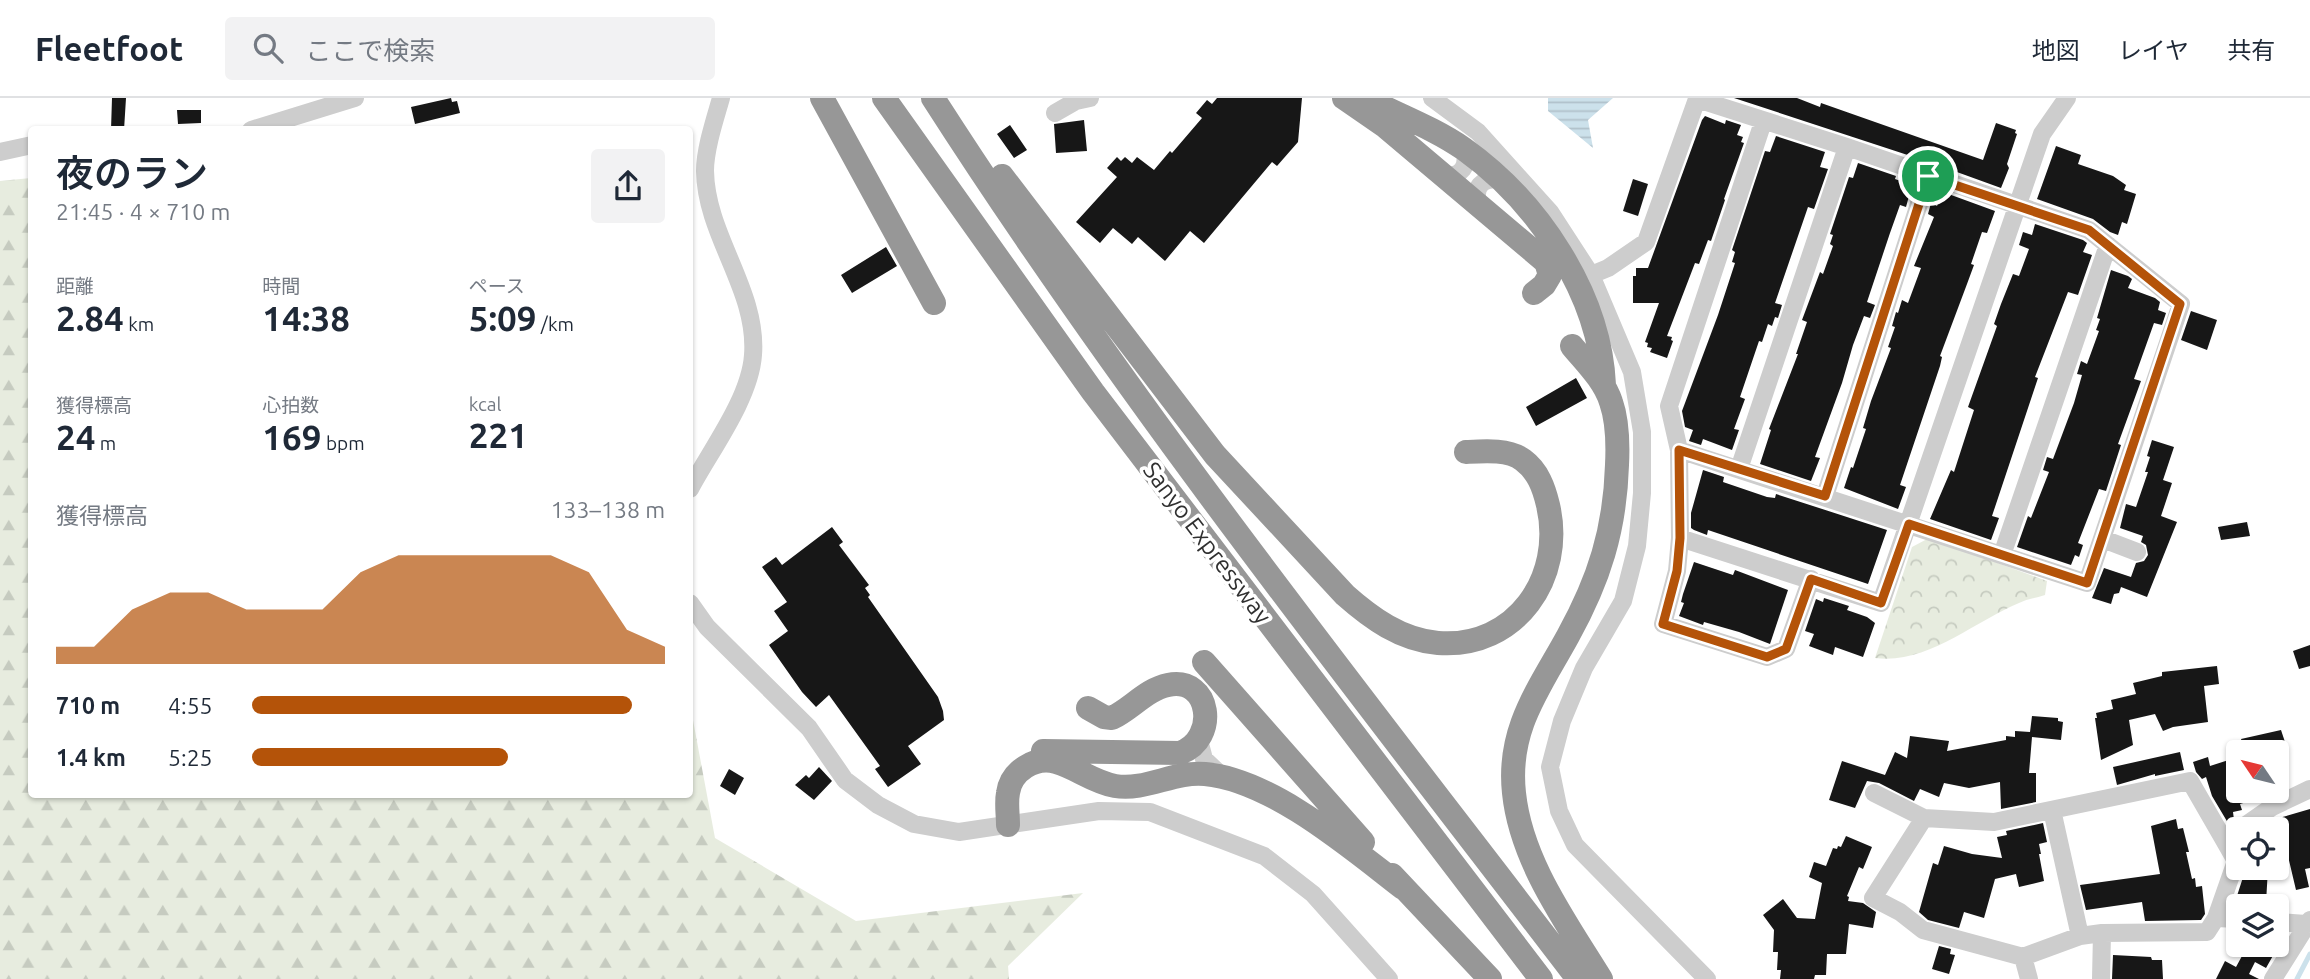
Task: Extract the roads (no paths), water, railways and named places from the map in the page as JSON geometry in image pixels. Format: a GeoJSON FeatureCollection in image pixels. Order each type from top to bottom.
{"type":"FeatureCollection","features":[{"type":"Feature","properties":{"kind":"highway"},"geometry":{"type":"LineString","coordinates":[[822,98],[934,303]]}},
{"type":"Feature","properties":{"kind":"highway"},"geometry":{"type":"LineString","coordinates":[[935,98],[969,134],[1215,455],[1345,595],[1367,614],[1412,638],[1437,643],[1462,642],[1485,637],[1506,625],[1522,611],[1545,576],[1551,556],[1553,536],[1545,490],[1536,471],[1521,458],[1505,453],[1466,452]]}},
{"type":"Feature","properties":{"kind":"highway","name":"Sanyo Expressway"},"geometry":{"type":"LineString","coordinates":[[935,98],[999,201],[1210,498],[1578,979]]}},
{"type":"Feature","properties":{"kind":"highway"},"geometry":{"type":"LineString","coordinates":[[1344,98],[1386,127],[1546,262],[1549,275],[1544,285],[1534,293]]}},
{"type":"Feature","properties":{"kind":"highway"},"geometry":{"type":"LineString","coordinates":[[1365,98],[1464,149],[1500,179],[1540,224],[1571,272],[1598,340],[1604,387]]}},
{"type":"Feature","properties":{"kind":"highway","name":"Sanyo Expressway"},"geometry":{"type":"LineString","coordinates":[[885,99],[1101,402],[1541,979]]}},
{"type":"Feature","properties":{"kind":"highway"},"geometry":{"type":"LineString","coordinates":[[1572,346],[1604,387],[1612,403],[1618,447],[1616,502],[1600,568],[1584,605],[1526,711],[1515,747],[1513,769],[1517,815],[1529,852],[1558,908],[1601,979]]}},
{"type":"Feature","properties":{"kind":"highway"},"geometry":{"type":"LineString","coordinates":[[1204,662],[1403,888],[1490,979]]}},
{"type":"Feature","properties":{"kind":"highway"},"geometry":{"type":"LineString","coordinates":[[1008,825],[1003,799],[1005,782],[1014,767],[1028,755],[1047,751],[1181,753],[1194,746],[1205,725],[1206,708],[1195,692],[1182,685],[1157,688],[1112,718],[1104,717],[1088,708]]}},
{"type":"Feature","properties":{"kind":"highway"},"geometry":{"type":"LineString","coordinates":[[1008,825],[1007,802],[1010,785],[1021,770],[1037,762],[1054,761],[1099,782],[1123,787],[1194,773],[1223,777],[1301,812],[1403,888]]}},
{"type":"Feature","properties":{"kind":"street"},"geometry":{"type":"LineString","coordinates":[[264,126],[355,98]]}},
{"type":"Feature","properties":{"kind":"street"},"geometry":{"type":"LineString","coordinates":[[693,484],[746,389],[753,356],[751,315],[712,212],[705,170],[721,98]]}},
{"type":"Feature","properties":{"kind":"street"},"geometry":{"type":"LineString","coordinates":[[1055,113],[1076,101],[1090,98]]}},
{"type":"Feature","properties":{"kind":"street"},"geometry":{"type":"LineString","coordinates":[[1432,98],[1478,132],[1550,212],[1591,275],[1632,372],[1642,432],[1642,493],[1637,546],[1623,601],[1584,668],[1562,721],[1550,767],[1559,811],[1575,845],[1707,979]]}},
{"type":"Feature","properties":{"kind":"street"},"geometry":{"type":"LineString","coordinates":[[1680,538],[1881,603],[2042,134],[2067,98]]}},
{"type":"Feature","properties":{"kind":"street"},"geometry":{"type":"LineString","coordinates":[[1591,275],[1608,268],[1646,242],[1697,99],[2089,230],[2180,304],[2087,583],[1679,450]]}},
{"type":"Feature","properties":{"kind":"street"},"geometry":{"type":"LineString","coordinates":[[1763,122],[1668,405],[1679,450],[1680,538],[1677,571],[1663,624],[1767,657],[1786,649],[1811,579]]}},
{"type":"Feature","properties":{"kind":"street"},"geometry":{"type":"LineString","coordinates":[[0,152],[28,146]]}},
{"type":"Feature","properties":{"kind":"street"},"geometry":{"type":"LineString","coordinates":[[1739,469],[1847,147]]}},
{"type":"Feature","properties":{"kind":"street"},"geometry":{"type":"LineString","coordinates":[[1443,176],[1458,175],[1463,170],[1466,163],[1464,149]]}},
{"type":"Feature","properties":{"kind":"street"},"geometry":{"type":"LineString","coordinates":[[1825,496],[1928,176]]}},
{"type":"Feature","properties":{"kind":"street"},"geometry":{"type":"LineString","coordinates":[[1479,206],[1476,190],[1479,184],[1491,178],[1500,179]]}},
{"type":"Feature","properties":{"kind":"street"},"geometry":{"type":"LineString","coordinates":[[2002,555],[2108,245]]}},
{"type":"Feature","properties":{"kind":"street"},"geometry":{"type":"LineString","coordinates":[[2103,539],[2137,552]]}},
{"type":"Feature","properties":{"kind":"street"},"geometry":{"type":"LineString","coordinates":[[693,607],[707,627],[808,728],[845,780],[878,805],[914,824],[959,832],[1099,811],[1150,811],[1264,856],[1313,894],[1389,979]]}},
{"type":"Feature","properties":{"kind":"street"},"geometry":{"type":"LineString","coordinates":[[1199,740],[1204,759],[1223,777]]}},
{"type":"Feature","properties":{"kind":"street"},"geometry":{"type":"LineString","coordinates":[[1134,753],[1146,762],[1148,768],[1144,778],[1136,786]]}},
{"type":"Feature","properties":{"kind":"street"},"geometry":{"type":"LineString","coordinates":[[1874,793],[1924,818],[1994,822],[2190,780],[2226,823]]}},
{"type":"Feature","properties":{"kind":"street"},"geometry":{"type":"LineString","coordinates":[[2257,817],[2310,789]]}},
{"type":"Feature","properties":{"kind":"street"},"geometry":{"type":"LineString","coordinates":[[2052,810],[2080,936]]}},
{"type":"Feature","properties":{"kind":"street"},"geometry":{"type":"LineString","coordinates":[[1924,818],[1873,898],[1900,912],[1923,930],[2022,957],[2080,936],[2102,933],[2207,932],[2216,918],[2229,880]]}},
{"type":"Feature","properties":{"kind":"street"},"geometry":{"type":"LineString","coordinates":[[2216,918],[2226,918]]}},
{"type":"Feature","properties":{"kind":"street"},"geometry":{"type":"LineString","coordinates":[[2289,922],[2308,922]]}},
{"type":"Feature","properties":{"kind":"street"},"geometry":{"type":"LineString","coordinates":[[2273,979],[2308,922]]}},
{"type":"Feature","properties":{"kind":"street"},"geometry":{"type":"LineString","coordinates":[[2101,979],[2102,933]]}},
{"type":"Feature","properties":{"kind":"street"},"geometry":{"type":"LineString","coordinates":[[2022,957],[2029,979]]}},
{"type":"Feature","properties":{"kind":"water"},"geometry":{"type":"Polygon","coordinates":[[[1548,98],[1613,98],[1588,120],[1593,148],[1548,111],[1548,98]]]}},
{"type":"Feature","properties":{"kind":"waterway"},"geometry":{"type":"LineString","coordinates":[[2297,979],[2310,954]]}}]}
